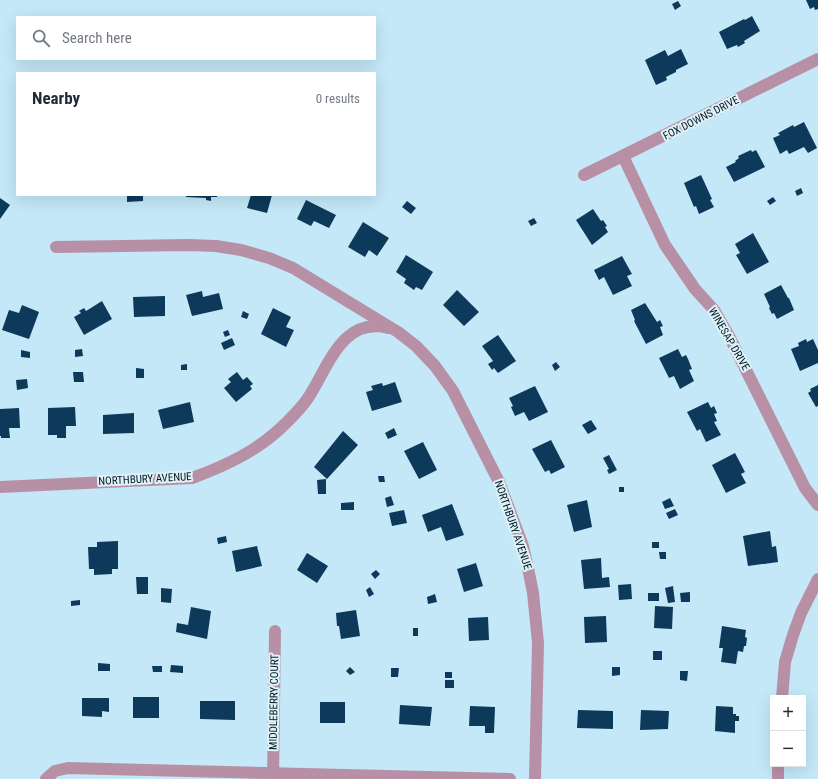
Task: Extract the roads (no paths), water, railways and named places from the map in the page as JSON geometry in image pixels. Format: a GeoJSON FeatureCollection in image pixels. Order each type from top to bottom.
{"type":"FeatureCollection","features":[{"type":"Feature","properties":{"kind":"street","name":"FOX DOWNS DRIVE"},"geometry":{"type":"LineString","coordinates":[[584,175],[818,59]]}},
{"type":"Feature","properties":{"kind":"street","name":"WINESAP DRIVE"},"geometry":{"type":"LineString","coordinates":[[623,156],[665,245],[695,289],[714,310],[730,338],[805,488],[818,505]]}},
{"type":"Feature","properties":{"kind":"street","name":"NORTHBURY AVENUE"},"geometry":{"type":"LineString","coordinates":[[56,247],[189,245],[216,246],[241,250],[269,258],[293,268],[393,330]]}},
{"type":"Feature","properties":{"kind":"street","name":"NORTHBURY AVENUE"},"geometry":{"type":"LineString","coordinates":[[0,487],[192,478],[216,470],[242,457],[267,440],[289,421],[308,398],[335,351],[344,340],[355,331],[367,327],[381,326],[398,332],[421,351],[435,366],[453,391],[499,482],[522,546],[533,593],[538,643],[535,779]]}},
{"type":"Feature","properties":{"kind":"street"},"geometry":{"type":"LineString","coordinates":[[782,695],[785,662],[793,635],[801,613],[818,579]]}},
{"type":"Feature","properties":{"kind":"street","name":"MIDDLEBERRY COURT"},"geometry":{"type":"LineString","coordinates":[[273,776],[275,631]]}},
{"type":"Feature","properties":{"kind":"street"},"geometry":{"type":"LineString","coordinates":[[778,767],[778,779]]}},
{"type":"Feature","properties":{"kind":"street"},"geometry":{"type":"LineString","coordinates":[[46,779],[55,771],[68,768],[273,776],[510,779]]}}]}
